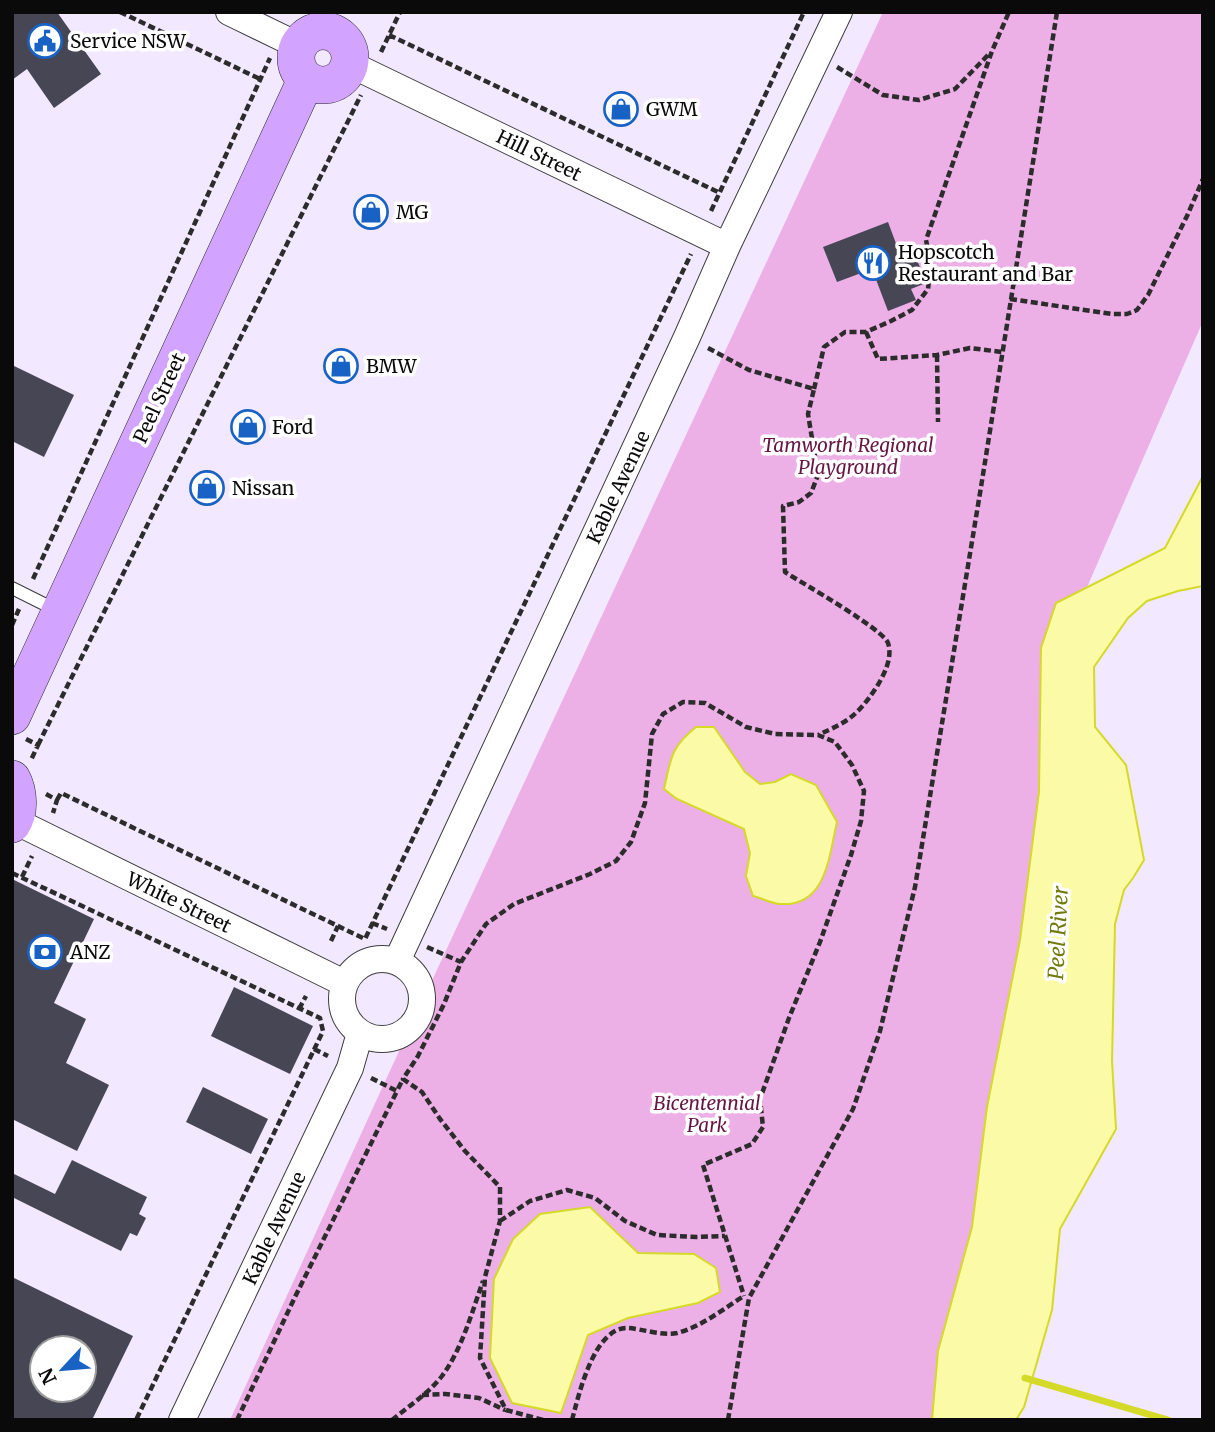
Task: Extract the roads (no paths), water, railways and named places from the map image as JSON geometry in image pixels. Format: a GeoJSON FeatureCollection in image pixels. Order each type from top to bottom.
{"type":"FeatureCollection","features":[{"type":"Feature","properties":{"kind":"main road"},"geometry":{"type":"LineString","coordinates":[[318,31],[350,46],[347,73],[341,80],[324,86],[315,85],[295,54],[303,39],[318,31]]}},
{"type":"Feature","properties":{"kind":"main road","name":"Peel Street"},"geometry":{"type":"LineString","coordinates":[[12,716],[60,611],[295,54]]}},
{"type":"Feature","properties":{"kind":"main road"},"geometry":{"type":"LineString","coordinates":[[12,779],[18,800],[14,823]]}},
{"type":"Feature","properties":{"kind":"street"},"geometry":{"type":"LineString","coordinates":[[229,12],[295,54]]}},
{"type":"Feature","properties":{"kind":"street","name":"Kable Avenue"},"geometry":{"type":"LineString","coordinates":[[397,961],[727,246],[839,12]]}},
{"type":"Feature","properties":{"kind":"street","name":"Hill Street"},"geometry":{"type":"LineString","coordinates":[[350,46],[727,246]]}},
{"type":"Feature","properties":{"kind":"street","name":"White Street"},"geometry":{"type":"LineString","coordinates":[[14,823],[344,983]]}},
{"type":"Feature","properties":{"kind":"street"},"geometry":{"type":"LineString","coordinates":[[372,959],[397,961],[417,978],[422,990],[422,1005],[418,1018],[398,1037],[372,1039],[359,1033],[349,1024],[343,1011],[341,997],[344,983],[360,964],[372,959]]}},
{"type":"Feature","properties":{"kind":"street","name":"Kable Avenue"},"geometry":{"type":"LineString","coordinates":[[182,1420],[350,1068],[359,1033]]}},
{"type":"Feature","properties":{"kind":"lane"},"geometry":{"type":"LineString","coordinates":[[12,588],[60,611]]}},
{"type":"Feature","properties":{"kind":"water","name":"Peel River"},"geometry":{"type":"Polygon","coordinates":[[[1203,476],[1203,586],[1147,601],[1128,618],[1094,667],[1095,727],[1126,765],[1144,860],[1124,890],[1115,924],[1112,1061],[1116,1129],[1060,1229],[1052,1310],[1024,1407],[1016,1420],[932,1420],[938,1351],[972,1227],[987,1107],[1020,940],[1039,792],[1041,648],[1056,603],[1165,548],[1203,476]]]}},
{"type":"Feature","properties":{"kind":"water"},"geometry":{"type":"Polygon","coordinates":[[[696,727],[714,727],[745,772],[760,784],[775,782],[791,774],[816,785],[837,822],[823,876],[808,897],[796,903],[780,904],[753,896],[746,876],[750,853],[744,829],[677,799],[664,789],[676,748],[696,727]]]}},
{"type":"Feature","properties":{"kind":"water"},"geometry":{"type":"Polygon","coordinates":[[[590,1207],[638,1253],[694,1254],[716,1268],[720,1292],[698,1303],[628,1318],[588,1335],[561,1413],[512,1403],[490,1358],[494,1279],[513,1239],[540,1214],[590,1207]]]}},
{"type":"Feature","properties":{"kind":"waterway"},"geometry":{"type":"LineString","coordinates":[[1025,1378],[1168,1420]]}},
{"type":"Feature","properties":{"kind":"place","name":"Service NSW"},"geometry":{"type":"Point","coordinates":[45,41]}},
{"type":"Feature","properties":{"kind":"place","name":"GWM"},"geometry":{"type":"Point","coordinates":[621,109]}},
{"type":"Feature","properties":{"kind":"place","name":"MG"},"geometry":{"type":"Point","coordinates":[371,212]}},
{"type":"Feature","properties":{"kind":"place","name":"Hopscotch Restaurant and Bar"},"geometry":{"type":"Point","coordinates":[873,263]}},
{"type":"Feature","properties":{"kind":"place","name":"BMW"},"geometry":{"type":"Point","coordinates":[341,366]}},
{"type":"Feature","properties":{"kind":"place","name":"Ford"},"geometry":{"type":"Point","coordinates":[248,427]}},
{"type":"Feature","properties":{"kind":"place","name":"Nissan"},"geometry":{"type":"Point","coordinates":[207,488]}},
{"type":"Feature","properties":{"kind":"place","name":"ANZ"},"geometry":{"type":"Point","coordinates":[45,952]}},
{"type":"Feature","properties":{"kind":"park label","name":"Tamworth Regional Playground"},"geometry":{"type":"Point","coordinates":[848,456]}},
{"type":"Feature","properties":{"kind":"park label","name":"Bicentennial Park"},"geometry":{"type":"Point","coordinates":[707,1114]}}]}
